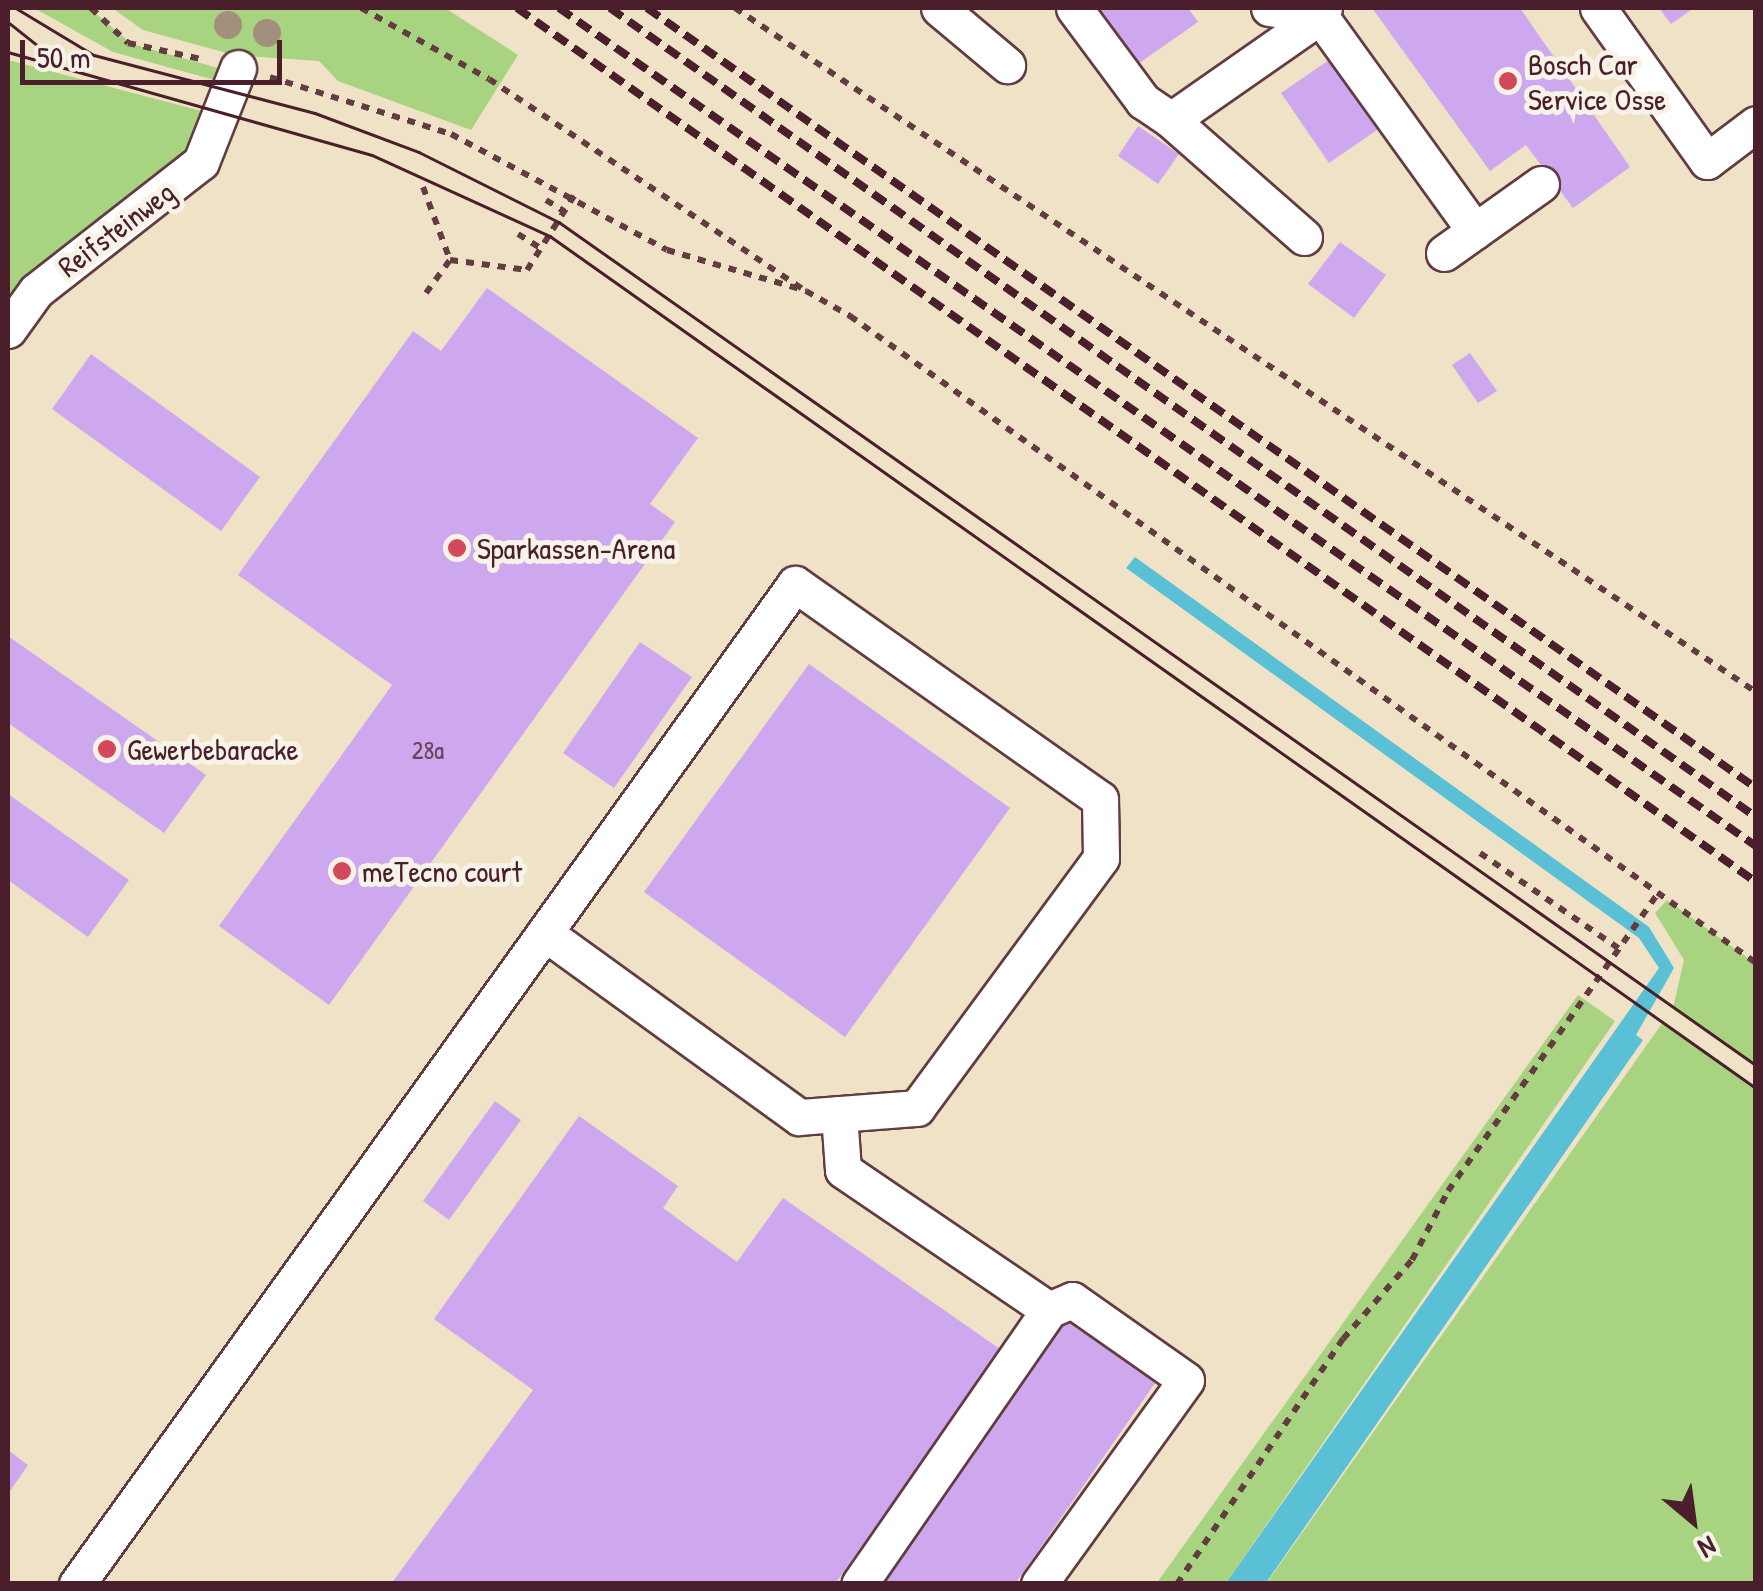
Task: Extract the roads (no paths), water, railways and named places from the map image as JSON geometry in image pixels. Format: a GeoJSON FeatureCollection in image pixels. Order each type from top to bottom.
{"type":"FeatureCollection","features":[{"type":"Feature","properties":{"kind":"street"},"geometry":{"type":"LineString","coordinates":[[1074,8],[1143,101],[1171,120],[1304,237]]}},
{"type":"Feature","properties":{"kind":"street"},"geometry":{"type":"LineString","coordinates":[[1269,8],[1322,12]]}},
{"type":"Feature","properties":{"kind":"street"},"geometry":{"type":"LineString","coordinates":[[1598,8],[1707,161],[1756,124]]}},
{"type":"Feature","properties":{"kind":"street"},"geometry":{"type":"LineString","coordinates":[[958,12],[1007,65]]}},
{"type":"Feature","properties":{"kind":"street"},"geometry":{"type":"LineString","coordinates":[[1171,120],[1322,12]]}},
{"type":"Feature","properties":{"kind":"street"},"geometry":{"type":"LineString","coordinates":[[1322,12],[1475,231]]}},
{"type":"Feature","properties":{"kind":"street","name":"Reifsteinweg"},"geometry":{"type":"LineString","coordinates":[[8,330],[76,256],[142,216],[201,162],[238,68]]}},
{"type":"Feature","properties":{"kind":"street"},"geometry":{"type":"LineString","coordinates":[[1444,253],[1541,184]]}},
{"type":"Feature","properties":{"kind":"street"},"geometry":{"type":"LineString","coordinates":[[77,1584],[545,932],[796,584],[1100,800],[1102,858],[917,1108],[799,1116],[545,932]]}},
{"type":"Feature","properties":{"kind":"street"},"geometry":{"type":"LineString","coordinates":[[839,1114],[843,1170],[1049,1310]]}},
{"type":"Feature","properties":{"kind":"street"},"geometry":{"type":"LineString","coordinates":[[859,1584],[1049,1310],[1072,1300],[1186,1380],[1039,1584]]}},
{"type":"Feature","properties":{"kind":"water"},"geometry":{"type":"Polygon","coordinates":[[[1135,557],[1649,927],[1674,968],[1636,1035],[1643,1040],[1266,1583],[1226,1583],[1659,968],[1639,938],[1126,568],[1135,557]]]}},
{"type":"Feature","properties":{"kind":"tram line"},"geometry":{"type":"LineString","coordinates":[[16,8],[94,55],[315,113],[419,152],[559,222],[1756,1065]]}},
{"type":"Feature","properties":{"kind":"tram line"},"geometry":{"type":"LineString","coordinates":[[8,22],[51,56]]}},
{"type":"Feature","properties":{"kind":"tram line"},"geometry":{"type":"LineString","coordinates":[[8,52],[372,155],[550,236],[1756,1088]]}},
{"type":"Feature","properties":{"kind":"railway"},"geometry":{"type":"LineString","coordinates":[[517,8],[1756,882]]}},
{"type":"Feature","properties":{"kind":"railway"},"geometry":{"type":"LineString","coordinates":[[559,8],[1756,846]]}},
{"type":"Feature","properties":{"kind":"railway"},"geometry":{"type":"LineString","coordinates":[[610,8],[1756,817]]}},
{"type":"Feature","properties":{"kind":"railway"},"geometry":{"type":"LineString","coordinates":[[647,8],[1756,788]]}},
{"type":"Feature","properties":{"kind":"place","name":"Bosch Car Service Osse"},"geometry":{"type":"Point","coordinates":[1508,81]}},
{"type":"Feature","properties":{"kind":"place","name":"Sparkassen-Arena"},"geometry":{"type":"Point","coordinates":[457,548]}},
{"type":"Feature","properties":{"kind":"place","name":"Gewerbebaracke"},"geometry":{"type":"Point","coordinates":[107,749]}},
{"type":"Feature","properties":{"kind":"place","name":"meTecno court"},"geometry":{"type":"Point","coordinates":[342,871]}}]}
